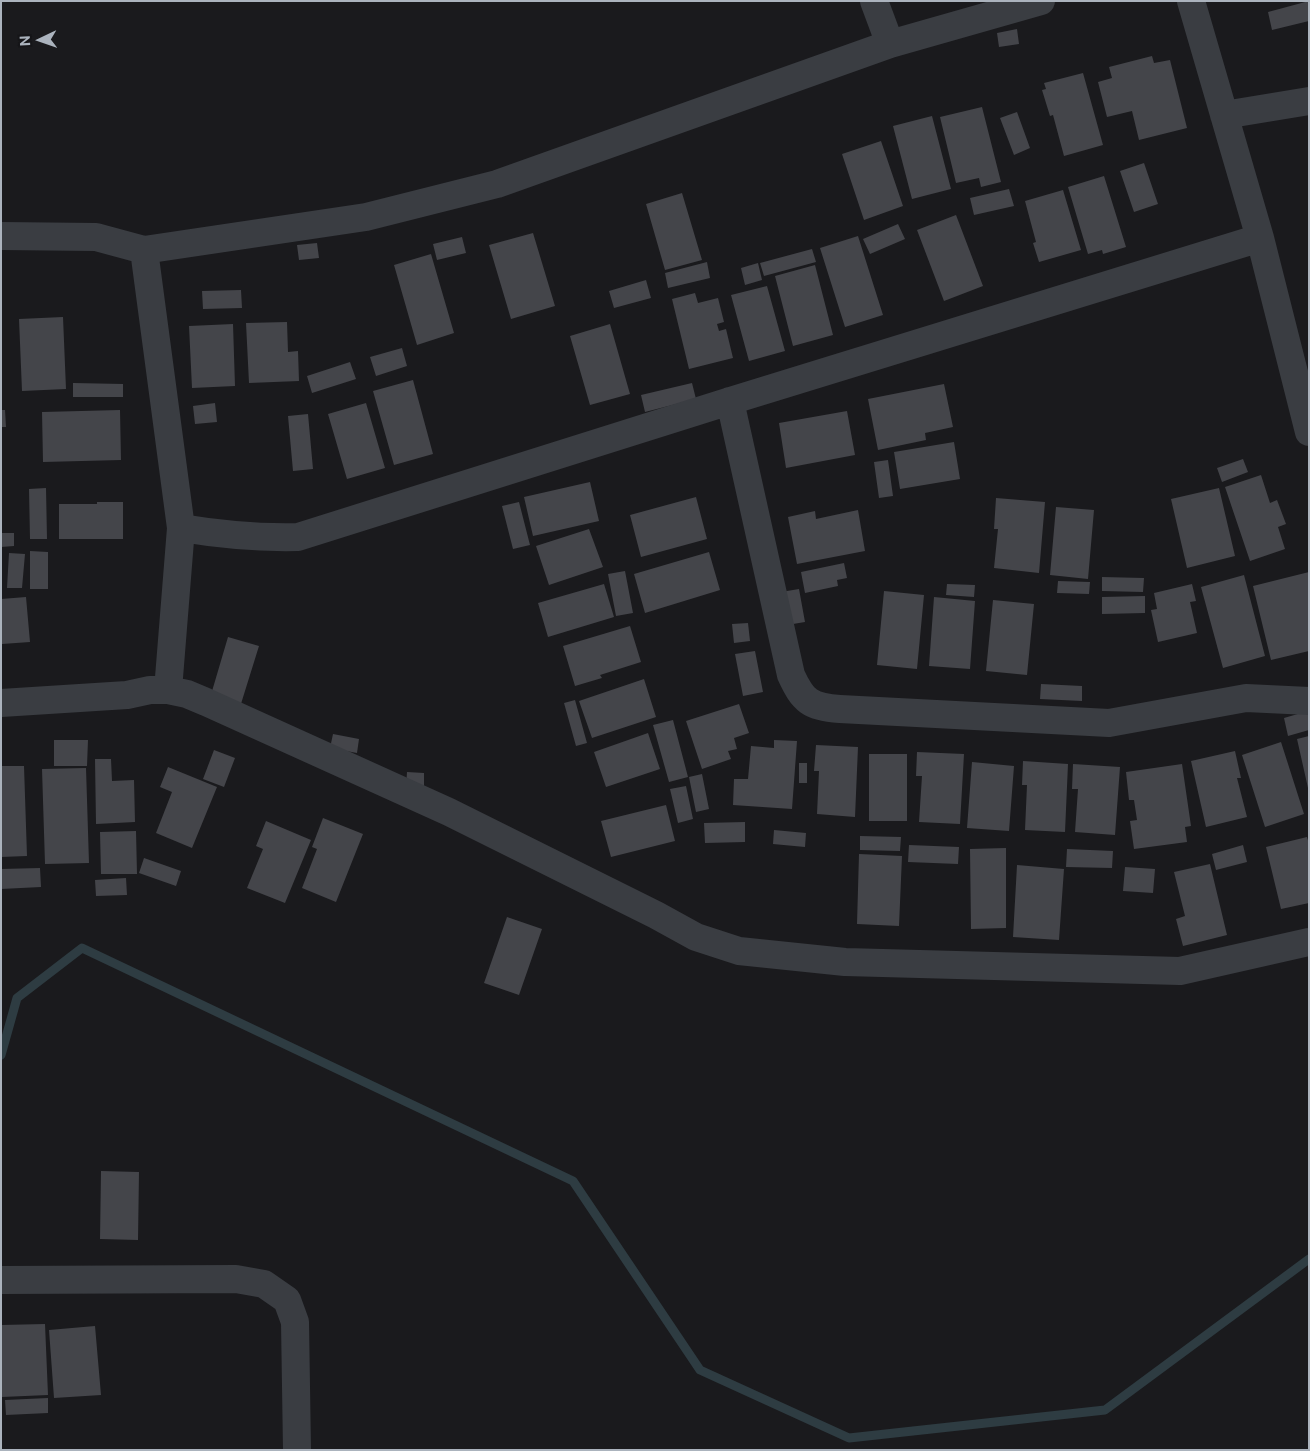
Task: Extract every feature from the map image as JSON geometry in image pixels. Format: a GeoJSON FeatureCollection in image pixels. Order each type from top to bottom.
{"type":"FeatureCollection","features":[{"type":"Feature","properties":{"kind":"street"},"geometry":{"type":"LineString","coordinates":[[874,1],[890,44]]}},
{"type":"Feature","properties":{"kind":"street"},"geometry":{"type":"LineString","coordinates":[[1,236],[96,237],[144,250],[366,217],[497,184],[890,44],[1041,1]]}},
{"type":"Feature","properties":{"kind":"street"},"geometry":{"type":"LineString","coordinates":[[1192,1],[1260,238],[1309,432]]}},
{"type":"Feature","properties":{"kind":"street"},"geometry":{"type":"LineString","coordinates":[[1224,115],[1309,101]]}},
{"type":"Feature","properties":{"kind":"street"},"geometry":{"type":"LineString","coordinates":[[182,528],[229,536],[298,537],[730,401],[1260,238]]}},
{"type":"Feature","properties":{"kind":"street"},"geometry":{"type":"LineString","coordinates":[[144,250],[182,528],[168,690]]}},
{"type":"Feature","properties":{"kind":"street"},"geometry":{"type":"LineString","coordinates":[[730,401],[791,675],[799,693],[813,704],[826,708],[840,709],[1109,723],[1246,698],[1309,701]]}},
{"type":"Feature","properties":{"kind":"street"},"geometry":{"type":"LineString","coordinates":[[1,703],[126,695],[150,690],[168,690],[187,694],[449,812],[656,915],[696,937],[739,951],[845,962],[1180,971],[1309,942]]}},
{"type":"Feature","properties":{"kind":"street"},"geometry":{"type":"LineString","coordinates":[[1,1280],[236,1279],[264,1284],[287,1300],[295,1322],[297,1450]]}},
{"type":"Feature","properties":{"kind":"building"},"geometry":{"type":"Polygon","coordinates":[[[1309,1],[1309,21],[1272,30],[1268,12],[1309,1]]]}},
{"type":"Feature","properties":{"kind":"building"},"geometry":{"type":"Polygon","coordinates":[[[1017,29],[1019,44],[999,47],[997,33],[1017,29]]]}},
{"type":"Feature","properties":{"kind":"building"},"geometry":{"type":"Polygon","coordinates":[[[1152,56],[1154,63],[1170,60],[1187,128],[1139,140],[1132,111],[1107,117],[1098,82],[1112,78],[1109,67],[1152,56]]]}},
{"type":"Feature","properties":{"kind":"building"},"geometry":{"type":"Polygon","coordinates":[[[1083,73],[1103,145],[1064,156],[1053,115],[1050,116],[1042,90],[1046,89],[1044,83],[1083,73]]]}},
{"type":"Feature","properties":{"kind":"building"},"geometry":{"type":"Polygon","coordinates":[[[982,107],[1001,182],[981,187],[979,178],[956,183],[940,117],[982,107]]]}},
{"type":"Feature","properties":{"kind":"building"},"geometry":{"type":"Polygon","coordinates":[[[1017,112],[1030,148],[1014,155],[1000,118],[1017,112]]]}},
{"type":"Feature","properties":{"kind":"building"},"geometry":{"type":"Polygon","coordinates":[[[932,116],[951,189],[912,199],[893,126],[932,116]]]}},
{"type":"Feature","properties":{"kind":"building"},"geometry":{"type":"Polygon","coordinates":[[[881,141],[903,206],[864,220],[842,154],[881,141]]]}},
{"type":"Feature","properties":{"kind":"building"},"geometry":{"type":"Polygon","coordinates":[[[1144,163],[1158,204],[1134,212],[1120,171],[1144,163]]]}},
{"type":"Feature","properties":{"kind":"building"},"geometry":{"type":"Polygon","coordinates":[[[1104,176],[1126,247],[1103,254],[1102,250],[1088,254],[1068,187],[1104,176]]]}},
{"type":"Feature","properties":{"kind":"building"},"geometry":{"type":"Polygon","coordinates":[[[1009,189],[1014,206],[974,215],[970,198],[1009,189]]]}},
{"type":"Feature","properties":{"kind":"building"},"geometry":{"type":"Polygon","coordinates":[[[1063,190],[1081,250],[1039,262],[1033,243],[1036,242],[1025,201],[1063,190]]]}},
{"type":"Feature","properties":{"kind":"building"},"geometry":{"type":"Polygon","coordinates":[[[682,193],[702,260],[665,270],[646,204],[682,193]]]}},
{"type":"Feature","properties":{"kind":"building"},"geometry":{"type":"Polygon","coordinates":[[[956,215],[983,286],[944,301],[917,230],[956,215]]]}},
{"type":"Feature","properties":{"kind":"building"},"geometry":{"type":"Polygon","coordinates":[[[898,224],[905,239],[870,254],[863,239],[898,224]]]}},
{"type":"Feature","properties":{"kind":"building"},"geometry":{"type":"Polygon","coordinates":[[[533,233],[555,306],[511,319],[489,245],[533,233]]]}},
{"type":"Feature","properties":{"kind":"building"},"geometry":{"type":"Polygon","coordinates":[[[858,236],[883,315],[845,327],[820,248],[858,236]]]}},
{"type":"Feature","properties":{"kind":"building"},"geometry":{"type":"Polygon","coordinates":[[[462,237],[466,253],[437,260],[433,244],[462,237]]]}},
{"type":"Feature","properties":{"kind":"building"},"geometry":{"type":"Polygon","coordinates":[[[317,243],[319,258],[299,260],[297,245],[317,243]]]}},
{"type":"Feature","properties":{"kind":"building"},"geometry":{"type":"Polygon","coordinates":[[[812,249],[816,262],[764,276],[760,263],[812,249]]]}},
{"type":"Feature","properties":{"kind":"building"},"geometry":{"type":"Polygon","coordinates":[[[431,254],[454,333],[417,345],[394,265],[431,254]]]}},
{"type":"Feature","properties":{"kind":"building"},"geometry":{"type":"Polygon","coordinates":[[[707,262],[710,278],[668,288],[665,273],[707,262]]]}},
{"type":"Feature","properties":{"kind":"building"},"geometry":{"type":"Polygon","coordinates":[[[758,263],[762,280],[745,285],[741,268],[758,263]]]}},
{"type":"Feature","properties":{"kind":"building"},"geometry":{"type":"Polygon","coordinates":[[[815,265],[833,335],[793,346],[775,276],[815,265]]]}},
{"type":"Feature","properties":{"kind":"building"},"geometry":{"type":"Polygon","coordinates":[[[646,280],[651,298],[614,308],[609,291],[646,280]]]}},
{"type":"Feature","properties":{"kind":"building"},"geometry":{"type":"Polygon","coordinates":[[[767,286],[785,351],[749,361],[731,295],[767,286]]]}},
{"type":"Feature","properties":{"kind":"building"},"geometry":{"type":"Polygon","coordinates":[[[241,290],[242,308],[203,309],[202,291],[241,290]]]}},
{"type":"Feature","properties":{"kind":"building"},"geometry":{"type":"Polygon","coordinates":[[[695,293],[698,303],[718,298],[724,322],[717,324],[719,331],[726,329],[733,358],[689,369],[672,299],[695,293]]]}},
{"type":"Feature","properties":{"kind":"building"},"geometry":{"type":"Polygon","coordinates":[[[63,317],[66,389],[22,391],[19,319],[63,317]]]}},
{"type":"Feature","properties":{"kind":"building"},"geometry":{"type":"Polygon","coordinates":[[[287,322],[288,352],[298,351],[299,381],[249,383],[246,323],[287,322]]]}},
{"type":"Feature","properties":{"kind":"building"},"geometry":{"type":"Polygon","coordinates":[[[233,324],[235,386],[192,388],[189,326],[233,324]]]}},
{"type":"Feature","properties":{"kind":"building"},"geometry":{"type":"Polygon","coordinates":[[[610,324],[630,394],[590,405],[570,336],[610,324]]]}},
{"type":"Feature","properties":{"kind":"building"},"geometry":{"type":"Polygon","coordinates":[[[402,348],[407,366],[376,376],[370,357],[402,348]]]}},
{"type":"Feature","properties":{"kind":"building"},"geometry":{"type":"Polygon","coordinates":[[[350,362],[356,379],[312,393],[307,376],[350,362]]]}},
{"type":"Feature","properties":{"kind":"building"},"geometry":{"type":"Polygon","coordinates":[[[413,380],[433,454],[394,465],[373,391],[413,380]]]}},
{"type":"Feature","properties":{"kind":"building"},"geometry":{"type":"Polygon","coordinates":[[[73,383],[123,384],[123,397],[73,397],[73,383]]]}},
{"type":"Feature","properties":{"kind":"building"},"geometry":{"type":"Polygon","coordinates":[[[692,383],[696,399],[645,412],[641,395],[692,383]]]}},
{"type":"Feature","properties":{"kind":"building"},"geometry":{"type":"Polygon","coordinates":[[[944,384],[953,427],[925,433],[926,440],[878,450],[868,399],[944,384]]]}},
{"type":"Feature","properties":{"kind":"building"},"geometry":{"type":"Polygon","coordinates":[[[215,403],[217,422],[195,424],[193,406],[215,403]]]}},
{"type":"Feature","properties":{"kind":"building"},"geometry":{"type":"Polygon","coordinates":[[[366,403],[385,468],[347,479],[328,414],[366,403]]]}},
{"type":"Feature","properties":{"kind":"building"},"geometry":{"type":"Polygon","coordinates":[[[1,410],[5,410],[6,427],[1,427],[1,410]]]}},
{"type":"Feature","properties":{"kind":"building"},"geometry":{"type":"Polygon","coordinates":[[[120,410],[121,460],[43,462],[42,412],[120,410]]]}},
{"type":"Feature","properties":{"kind":"building"},"geometry":{"type":"Polygon","coordinates":[[[847,411],[855,455],[786,468],[779,423],[847,411]]]}},
{"type":"Feature","properties":{"kind":"building"},"geometry":{"type":"Polygon","coordinates":[[[308,414],[313,469],[293,471],[288,416],[308,414]]]}},
{"type":"Feature","properties":{"kind":"building"},"geometry":{"type":"Polygon","coordinates":[[[954,442],[960,479],[900,489],[894,452],[954,442]]]}},
{"type":"Feature","properties":{"kind":"building"},"geometry":{"type":"Polygon","coordinates":[[[1243,459],[1248,472],[1222,482],[1217,468],[1243,459]]]}},
{"type":"Feature","properties":{"kind":"building"},"geometry":{"type":"Polygon","coordinates":[[[888,460],[893,496],[879,498],[874,462],[888,460]]]}},
{"type":"Feature","properties":{"kind":"building"},"geometry":{"type":"Polygon","coordinates":[[[1261,475],[1270,503],[1277,500],[1286,524],[1278,527],[1285,549],[1250,561],[1225,487],[1261,475]]]}},
{"type":"Feature","properties":{"kind":"building"},"geometry":{"type":"Polygon","coordinates":[[[590,482],[599,521],[533,536],[524,497],[590,482]]]}},
{"type":"Feature","properties":{"kind":"building"},"geometry":{"type":"Polygon","coordinates":[[[46,488],[47,539],[30,539],[29,489],[46,488]]]}},
{"type":"Feature","properties":{"kind":"building"},"geometry":{"type":"Polygon","coordinates":[[[1219,488],[1235,556],[1187,568],[1171,499],[1219,488]]]}},
{"type":"Feature","properties":{"kind":"building"},"geometry":{"type":"Polygon","coordinates":[[[696,497],[707,539],[641,557],[630,515],[696,497]]]}},
{"type":"Feature","properties":{"kind":"building"},"geometry":{"type":"Polygon","coordinates":[[[996,498],[1045,502],[1039,573],[994,568],[998,529],[994,529],[996,498]]]}},
{"type":"Feature","properties":{"kind":"building"},"geometry":{"type":"Polygon","coordinates":[[[97,502],[123,502],[123,539],[59,539],[59,504],[97,504],[97,502]]]}},
{"type":"Feature","properties":{"kind":"building"},"geometry":{"type":"Polygon","coordinates":[[[519,502],[530,545],[513,549],[502,506],[519,502]]]}},
{"type":"Feature","properties":{"kind":"building"},"geometry":{"type":"Polygon","coordinates":[[[1056,507],[1094,510],[1088,579],[1050,575],[1056,507]]]}},
{"type":"Feature","properties":{"kind":"building"},"geometry":{"type":"Polygon","coordinates":[[[858,510],[865,551],[797,564],[788,517],[815,511],[816,519],[858,510]]]}},
{"type":"Feature","properties":{"kind":"building"},"geometry":{"type":"Polygon","coordinates":[[[589,529],[603,567],[549,585],[536,546],[589,529]]]}},
{"type":"Feature","properties":{"kind":"building"},"geometry":{"type":"Polygon","coordinates":[[[1,533],[14,533],[14,546],[1,547],[1,533]]]}},
{"type":"Feature","properties":{"kind":"building"},"geometry":{"type":"Polygon","coordinates":[[[30,551],[48,552],[48,589],[30,589],[30,551]]]}},
{"type":"Feature","properties":{"kind":"building"},"geometry":{"type":"Polygon","coordinates":[[[709,552],[720,590],[645,613],[634,574],[709,552]]]}},
{"type":"Feature","properties":{"kind":"building"},"geometry":{"type":"Polygon","coordinates":[[[9,553],[25,554],[22,588],[7,588],[9,553]]]}},
{"type":"Feature","properties":{"kind":"building"},"geometry":{"type":"Polygon","coordinates":[[[844,563],[847,578],[837,580],[838,586],[805,593],[801,572],[844,563]]]}},
{"type":"Feature","properties":{"kind":"building"},"geometry":{"type":"Polygon","coordinates":[[[625,571],[633,613],[616,616],[608,574],[625,571]]]}},
{"type":"Feature","properties":{"kind":"building"},"geometry":{"type":"Polygon","coordinates":[[[1309,572],[1309,651],[1271,660],[1253,586],[1309,572]]]}},
{"type":"Feature","properties":{"kind":"building"},"geometry":{"type":"Polygon","coordinates":[[[1244,575],[1265,656],[1223,668],[1201,587],[1244,575]]]}},
{"type":"Feature","properties":{"kind":"building"},"geometry":{"type":"Polygon","coordinates":[[[1102,577],[1144,578],[1143,592],[1102,591],[1102,577]]]}},
{"type":"Feature","properties":{"kind":"building"},"geometry":{"type":"Polygon","coordinates":[[[1058,581],[1090,582],[1089,594],[1057,593],[1058,581]]]}},
{"type":"Feature","properties":{"kind":"building"},"geometry":{"type":"Polygon","coordinates":[[[604,584],[614,617],[548,637],[538,603],[604,584]]]}},
{"type":"Feature","properties":{"kind":"building"},"geometry":{"type":"Polygon","coordinates":[[[947,584],[975,585],[974,597],[946,595],[947,584]]]}},
{"type":"Feature","properties":{"kind":"building"},"geometry":{"type":"Polygon","coordinates":[[[1192,584],[1196,601],[1190,602],[1197,633],[1158,642],[1151,610],[1157,609],[1154,593],[1192,584]]]}},
{"type":"Feature","properties":{"kind":"building"},"geometry":{"type":"Polygon","coordinates":[[[799,589],[805,622],[787,625],[781,592],[799,589]]]}},
{"type":"Feature","properties":{"kind":"building"},"geometry":{"type":"Polygon","coordinates":[[[884,591],[924,595],[917,669],[877,665],[884,591]]]}},
{"type":"Feature","properties":{"kind":"building"},"geometry":{"type":"Polygon","coordinates":[[[1145,596],[1145,613],[1102,614],[1102,597],[1145,596]]]}},
{"type":"Feature","properties":{"kind":"building"},"geometry":{"type":"Polygon","coordinates":[[[26,597],[30,642],[2,644],[1,599],[26,597]]]}},
{"type":"Feature","properties":{"kind":"building"},"geometry":{"type":"Polygon","coordinates":[[[934,597],[975,601],[970,669],[929,666],[934,597]]]}},
{"type":"Feature","properties":{"kind":"building"},"geometry":{"type":"Polygon","coordinates":[[[993,600],[1034,604],[1027,675],[986,671],[993,600]]]}},
{"type":"Feature","properties":{"kind":"building"},"geometry":{"type":"Polygon","coordinates":[[[748,623],[750,641],[734,643],[732,624],[748,623]]]}},
{"type":"Feature","properties":{"kind":"building"},"geometry":{"type":"Polygon","coordinates":[[[630,626],[641,662],[600,675],[602,678],[575,686],[563,646],[630,626]]]}},
{"type":"Feature","properties":{"kind":"building"},"geometry":{"type":"Polygon","coordinates":[[[228,637],[259,646],[240,707],[210,698],[228,637]]]}},
{"type":"Feature","properties":{"kind":"building"},"geometry":{"type":"Polygon","coordinates":[[[755,651],[763,692],[743,696],[735,654],[755,651]]]}},
{"type":"Feature","properties":{"kind":"building"},"geometry":{"type":"Polygon","coordinates":[[[644,679],[656,717],[592,738],[579,701],[644,679]]]}},
{"type":"Feature","properties":{"kind":"building"},"geometry":{"type":"Polygon","coordinates":[[[1041,684],[1082,686],[1082,701],[1040,699],[1041,684]]]}},
{"type":"Feature","properties":{"kind":"building"},"geometry":{"type":"Polygon","coordinates":[[[575,700],[587,743],[576,746],[564,703],[575,700]]]}},
{"type":"Feature","properties":{"kind":"building"},"geometry":{"type":"Polygon","coordinates":[[[739,704],[749,733],[734,738],[737,749],[728,751],[731,759],[702,769],[686,721],[739,704]]]}},
{"type":"Feature","properties":{"kind":"building"},"geometry":{"type":"Polygon","coordinates":[[[1308,711],[1309,730],[1288,736],[1284,718],[1308,711]]]}},
{"type":"Feature","properties":{"kind":"building"},"geometry":{"type":"Polygon","coordinates":[[[673,720],[688,777],[669,782],[653,725],[673,720]]]}},
{"type":"Feature","properties":{"kind":"building"},"geometry":{"type":"Polygon","coordinates":[[[648,733],[660,769],[606,787],[594,752],[648,733]]]}},
{"type":"Feature","properties":{"kind":"building"},"geometry":{"type":"Polygon","coordinates":[[[333,734],[359,739],[357,753],[330,748],[333,734]]]}},
{"type":"Feature","properties":{"kind":"building"},"geometry":{"type":"Polygon","coordinates":[[[1309,736],[1309,788],[1308,788],[1297,739],[1309,736]]]}},
{"type":"Feature","properties":{"kind":"building"},"geometry":{"type":"Polygon","coordinates":[[[54,740],[88,740],[87,766],[54,766],[54,740]]]}},
{"type":"Feature","properties":{"kind":"building"},"geometry":{"type":"Polygon","coordinates":[[[774,740],[797,741],[792,809],[733,805],[734,779],[748,779],[751,746],[774,748],[774,740]]]}},
{"type":"Feature","properties":{"kind":"building"},"geometry":{"type":"Polygon","coordinates":[[[1281,742],[1304,814],[1265,827],[1242,755],[1281,742]]]}},
{"type":"Feature","properties":{"kind":"building"},"geometry":{"type":"Polygon","coordinates":[[[816,745],[858,747],[855,817],[817,814],[819,771],[814,771],[816,745]]]}},
{"type":"Feature","properties":{"kind":"building"},"geometry":{"type":"Polygon","coordinates":[[[214,750],[235,758],[224,787],[203,779],[214,750]]]}},
{"type":"Feature","properties":{"kind":"building"},"geometry":{"type":"Polygon","coordinates":[[[1235,751],[1241,778],[1237,778],[1247,817],[1206,827],[1191,761],[1235,751]]]}},
{"type":"Feature","properties":{"kind":"building"},"geometry":{"type":"Polygon","coordinates":[[[917,752],[964,754],[960,824],[919,822],[922,776],[916,776],[917,752]]]}},
{"type":"Feature","properties":{"kind":"building"},"geometry":{"type":"Polygon","coordinates":[[[869,754],[907,754],[907,821],[869,821],[869,754]]]}},
{"type":"Feature","properties":{"kind":"building"},"geometry":{"type":"Polygon","coordinates":[[[95,759],[111,759],[112,781],[134,780],[135,822],[96,824],[95,759]]]}},
{"type":"Feature","properties":{"kind":"building"},"geometry":{"type":"Polygon","coordinates":[[[1023,761],[1068,764],[1065,832],[1025,830],[1027,785],[1022,785],[1023,761]]]}},
{"type":"Feature","properties":{"kind":"building"},"geometry":{"type":"Polygon","coordinates":[[[972,762],[1014,766],[1009,831],[967,828],[972,762]]]}},
{"type":"Feature","properties":{"kind":"building"},"geometry":{"type":"Polygon","coordinates":[[[799,763],[807,763],[807,783],[799,783],[799,763]]]}},
{"type":"Feature","properties":{"kind":"building"},"geometry":{"type":"Polygon","coordinates":[[[1073,764],[1120,767],[1115,835],[1075,832],[1078,789],[1072,789],[1073,764]]]}},
{"type":"Feature","properties":{"kind":"building"},"geometry":{"type":"Polygon","coordinates":[[[1182,764],[1191,826],[1185,827],[1187,842],[1134,849],[1130,821],[1137,820],[1134,800],[1129,800],[1126,772],[1182,764]]]}},
{"type":"Feature","properties":{"kind":"building"},"geometry":{"type":"Polygon","coordinates":[[[1,766],[24,766],[27,856],[1,857],[1,766]]]}},
{"type":"Feature","properties":{"kind":"building"},"geometry":{"type":"Polygon","coordinates":[[[168,767],[217,787],[192,848],[156,833],[172,792],[160,787],[168,767]]]}},
{"type":"Feature","properties":{"kind":"building"},"geometry":{"type":"Polygon","coordinates":[[[86,768],[89,863],[45,864],[42,769],[86,768]]]}},
{"type":"Feature","properties":{"kind":"building"},"geometry":{"type":"Polygon","coordinates":[[[407,772],[424,773],[424,790],[406,789],[407,772]]]}},
{"type":"Feature","properties":{"kind":"building"},"geometry":{"type":"Polygon","coordinates":[[[702,774],[709,809],[696,812],[689,777],[702,774]]]}},
{"type":"Feature","properties":{"kind":"building"},"geometry":{"type":"Polygon","coordinates":[[[686,786],[693,819],[678,823],[670,789],[686,786]]]}},
{"type":"Feature","properties":{"kind":"building"},"geometry":{"type":"Polygon","coordinates":[[[666,805],[675,841],[611,857],[601,821],[666,805]]]}},
{"type":"Feature","properties":{"kind":"building"},"geometry":{"type":"Polygon","coordinates":[[[323,818],[363,834],[336,902],[302,888],[317,849],[312,847],[323,818]]]}},
{"type":"Feature","properties":{"kind":"building"},"geometry":{"type":"Polygon","coordinates":[[[266,821],[311,840],[285,903],[247,888],[263,849],[256,846],[266,821]]]}},
{"type":"Feature","properties":{"kind":"building"},"geometry":{"type":"Polygon","coordinates":[[[745,822],[745,842],[705,843],[704,823],[745,822]]]}},
{"type":"Feature","properties":{"kind":"building"},"geometry":{"type":"Polygon","coordinates":[[[774,830],[806,833],[805,847],[773,844],[774,830]]]}},
{"type":"Feature","properties":{"kind":"building"},"geometry":{"type":"Polygon","coordinates":[[[136,831],[137,874],[101,874],[100,832],[136,831]]]}},
{"type":"Feature","properties":{"kind":"building"},"geometry":{"type":"Polygon","coordinates":[[[860,836],[901,837],[900,851],[860,850],[860,836]]]}},
{"type":"Feature","properties":{"kind":"building"},"geometry":{"type":"Polygon","coordinates":[[[1307,837],[1309,844],[1309,903],[1281,909],[1266,847],[1307,837]]]}},
{"type":"Feature","properties":{"kind":"building"},"geometry":{"type":"Polygon","coordinates":[[[909,845],[959,847],[958,864],[908,862],[909,845]]]}},
{"type":"Feature","properties":{"kind":"building"},"geometry":{"type":"Polygon","coordinates":[[[1243,845],[1247,862],[1216,870],[1212,854],[1243,845]]]}},
{"type":"Feature","properties":{"kind":"building"},"geometry":{"type":"Polygon","coordinates":[[[1006,848],[1006,928],[971,929],[970,849],[1006,848]]]}},
{"type":"Feature","properties":{"kind":"building"},"geometry":{"type":"Polygon","coordinates":[[[1067,849],[1113,851],[1112,868],[1066,867],[1067,849]]]}},
{"type":"Feature","properties":{"kind":"building"},"geometry":{"type":"Polygon","coordinates":[[[859,854],[902,856],[899,926],[857,924],[859,854]]]}},
{"type":"Feature","properties":{"kind":"building"},"geometry":{"type":"Polygon","coordinates":[[[144,858],[181,871],[176,886],[139,873],[144,858]]]}},
{"type":"Feature","properties":{"kind":"building"},"geometry":{"type":"Polygon","coordinates":[[[1210,864],[1227,935],[1183,946],[1176,919],[1185,916],[1174,872],[1210,864]]]}},
{"type":"Feature","properties":{"kind":"building"},"geometry":{"type":"Polygon","coordinates":[[[1017,865],[1064,869],[1059,940],[1013,937],[1017,865]]]}},
{"type":"Feature","properties":{"kind":"building"},"geometry":{"type":"Polygon","coordinates":[[[1125,867],[1155,869],[1153,893],[1123,891],[1125,867]]]}},
{"type":"Feature","properties":{"kind":"building"},"geometry":{"type":"Polygon","coordinates":[[[40,868],[41,887],[1,889],[1,869],[40,868]]]}},
{"type":"Feature","properties":{"kind":"building"},"geometry":{"type":"Polygon","coordinates":[[[126,878],[127,895],[96,896],[95,880],[126,878]]]}},
{"type":"Feature","properties":{"kind":"building"},"geometry":{"type":"Polygon","coordinates":[[[507,917],[542,929],[519,995],[484,983],[507,917]]]}},
{"type":"Feature","properties":{"kind":"building"},"geometry":{"type":"Polygon","coordinates":[[[101,1171],[139,1172],[138,1240],[100,1239],[101,1171]]]}},
{"type":"Feature","properties":{"kind":"building"},"geometry":{"type":"Polygon","coordinates":[[[45,1324],[48,1395],[2,1397],[1,1325],[45,1324]]]}},
{"type":"Feature","properties":{"kind":"building"},"geometry":{"type":"Polygon","coordinates":[[[95,1326],[101,1395],[54,1398],[49,1330],[95,1326]]]}},
{"type":"Feature","properties":{"kind":"building"},"geometry":{"type":"Polygon","coordinates":[[[48,1398],[48,1413],[6,1415],[5,1400],[48,1398]]]}},
{"type":"Feature","properties":{"kind":"waterway"},"geometry":{"type":"LineString","coordinates":[[1,1055],[17,998],[82,948],[573,1181],[700,1370],[849,1438],[1105,1410],[1309,1259]]}}]}
